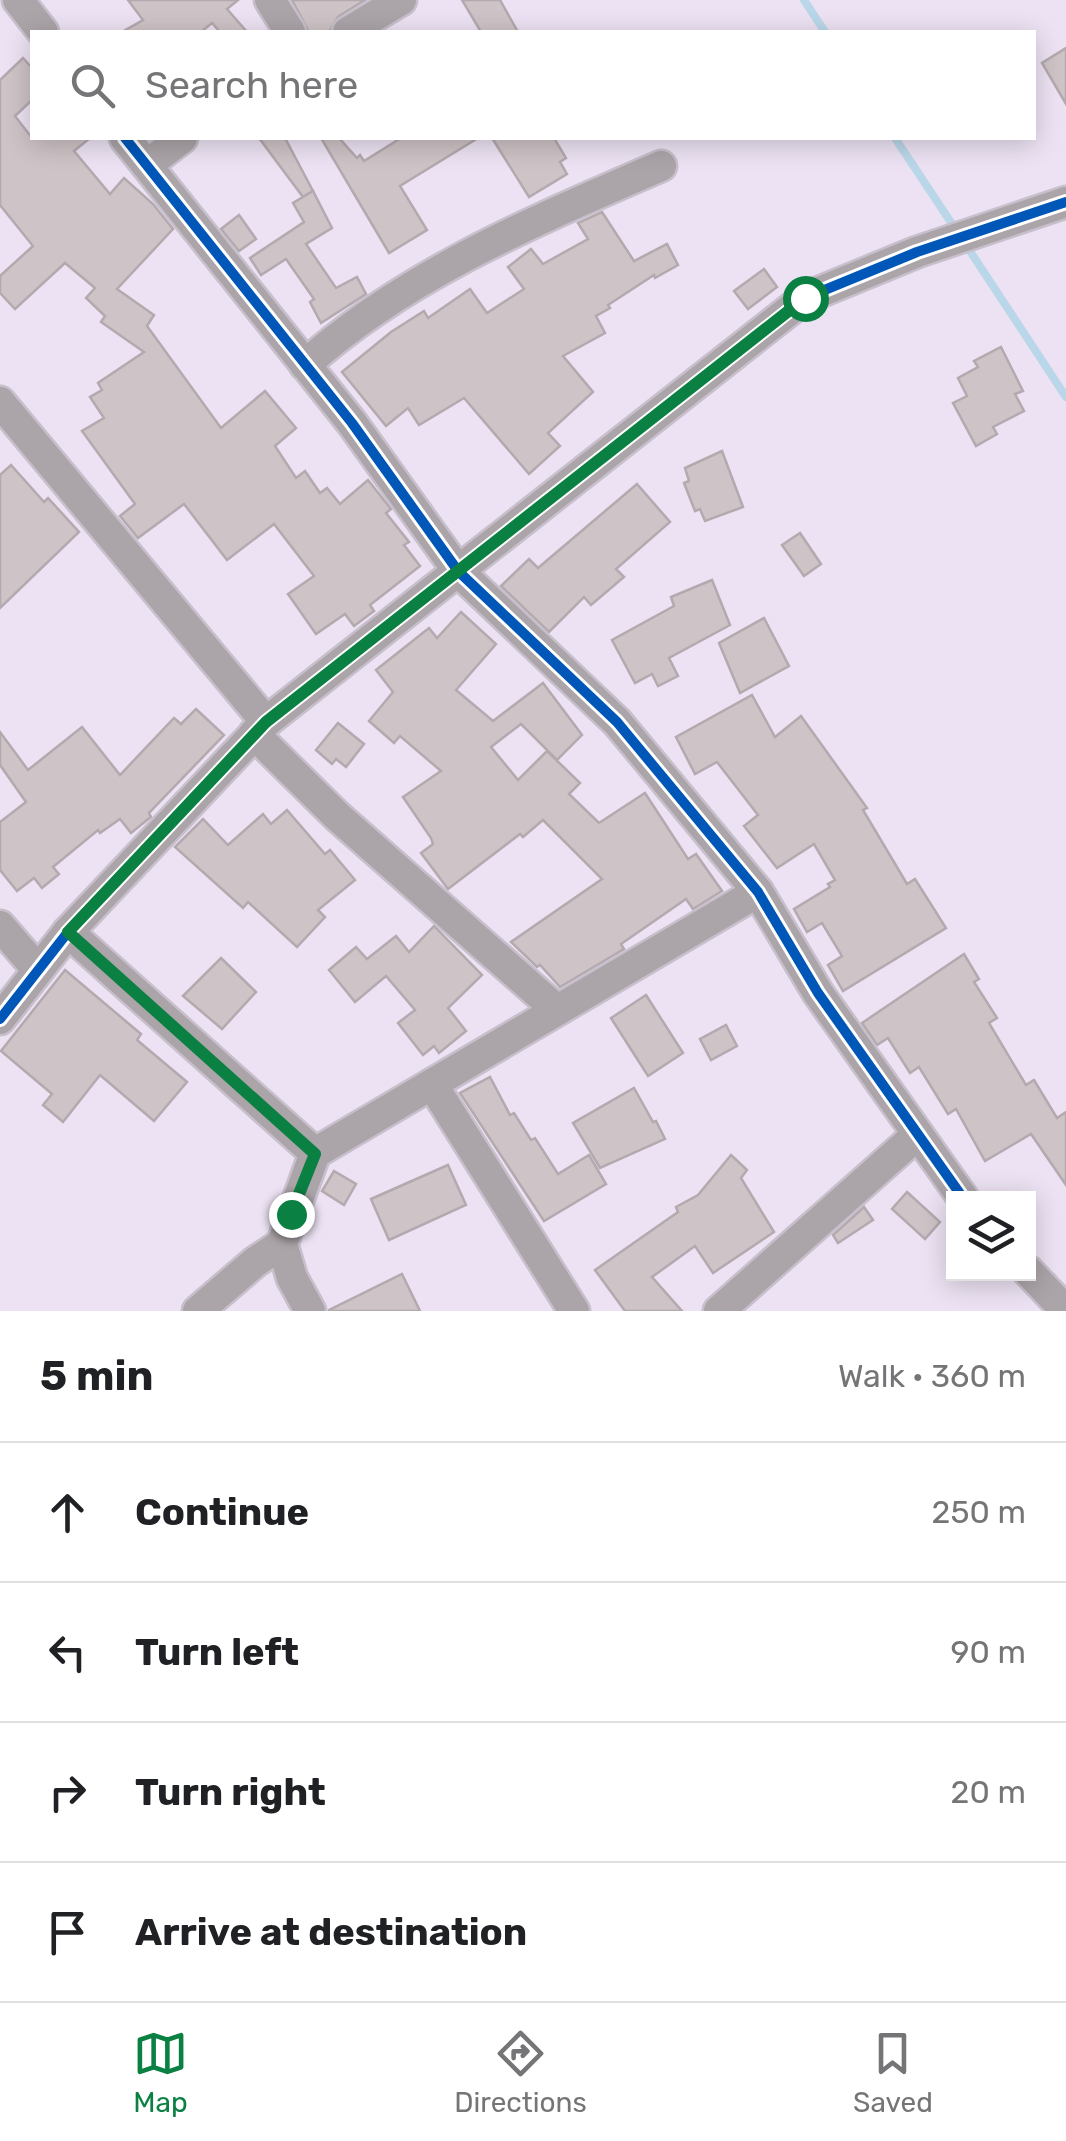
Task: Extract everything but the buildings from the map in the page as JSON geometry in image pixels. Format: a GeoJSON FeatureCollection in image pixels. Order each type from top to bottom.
{"type":"FeatureCollection","features":[{"type":"Feature","properties":{"kind":"street"},"geometry":{"type":"LineString","coordinates":[[18,0],[41,30]]}},
{"type":"Feature","properties":{"kind":"street"},"geometry":{"type":"LineString","coordinates":[[270,0],[289,30]]}},
{"type":"Feature","properties":{"kind":"street"},"geometry":{"type":"LineString","coordinates":[[351,30],[402,0]]}},
{"type":"Feature","properties":{"kind":"street"},"geometry":{"type":"LineString","coordinates":[[128,140],[352,423],[458,571],[617,722],[758,892],[818,993],[958,1191]]}},
{"type":"Feature","properties":{"kind":"street"},"geometry":{"type":"LineString","coordinates":[[147,165],[179,140]]}},
{"type":"Feature","properties":{"kind":"street"},"geometry":{"type":"LineString","coordinates":[[305,365],[330,342],[394,299],[472,254],[660,166]]}},
{"type":"Feature","properties":{"kind":"street"},"geometry":{"type":"LineString","coordinates":[[0,1019],[68,932],[260,728],[805,298],[978,230],[1066,202]]}},
{"type":"Feature","properties":{"kind":"street"},"geometry":{"type":"LineString","coordinates":[[0,402],[260,728],[337,816],[556,1009]]}},
{"type":"Feature","properties":{"kind":"street"},"geometry":{"type":"LineString","coordinates":[[198,1311],[282,1244],[315,1154],[758,892]]}},
{"type":"Feature","properties":{"kind":"street"},"geometry":{"type":"LineString","coordinates":[[0,926],[38,970]]}},
{"type":"Feature","properties":{"kind":"street"},"geometry":{"type":"LineString","coordinates":[[68,932],[315,1154]]}},
{"type":"Feature","properties":{"kind":"street"},"geometry":{"type":"LineString","coordinates":[[432,1084],[574,1311]]}},
{"type":"Feature","properties":{"kind":"street"},"geometry":{"type":"LineString","coordinates":[[719,1311],[917,1135]]}},
{"type":"Feature","properties":{"kind":"street"},"geometry":{"type":"LineString","coordinates":[[282,1244],[292,1278],[310,1311]]}},
{"type":"Feature","properties":{"kind":"street"},"geometry":{"type":"LineString","coordinates":[[1036,1279],[1066,1311]]}},
{"type":"Feature","properties":{"kind":"waterway"},"geometry":{"type":"LineString","coordinates":[[804,0],[824,30]]}},
{"type":"Feature","properties":{"kind":"waterway"},"geometry":{"type":"LineString","coordinates":[[896,140],[956,230]]}},
{"type":"Feature","properties":{"kind":"waterway"},"geometry":{"type":"LineString","coordinates":[[964,242],[1066,397]]}},
{"type":"Feature","properties":{"kind":"cycle path"},"geometry":{"type":"LineString","coordinates":[[127,140],[352,423],[458,571],[617,722],[758,892],[818,993],[958,1191]]}},
{"type":"Feature","properties":{"kind":"cycle path"},"geometry":{"type":"LineString","coordinates":[[0,1019],[68,932],[266,722],[805,298],[917,252],[1066,202]]}},
{"type":"Feature","properties":{"kind":"route"},"geometry":{"type":"LineString","coordinates":[[291,1214],[315,1154],[68,932],[266,722],[805,298]]}}]}
